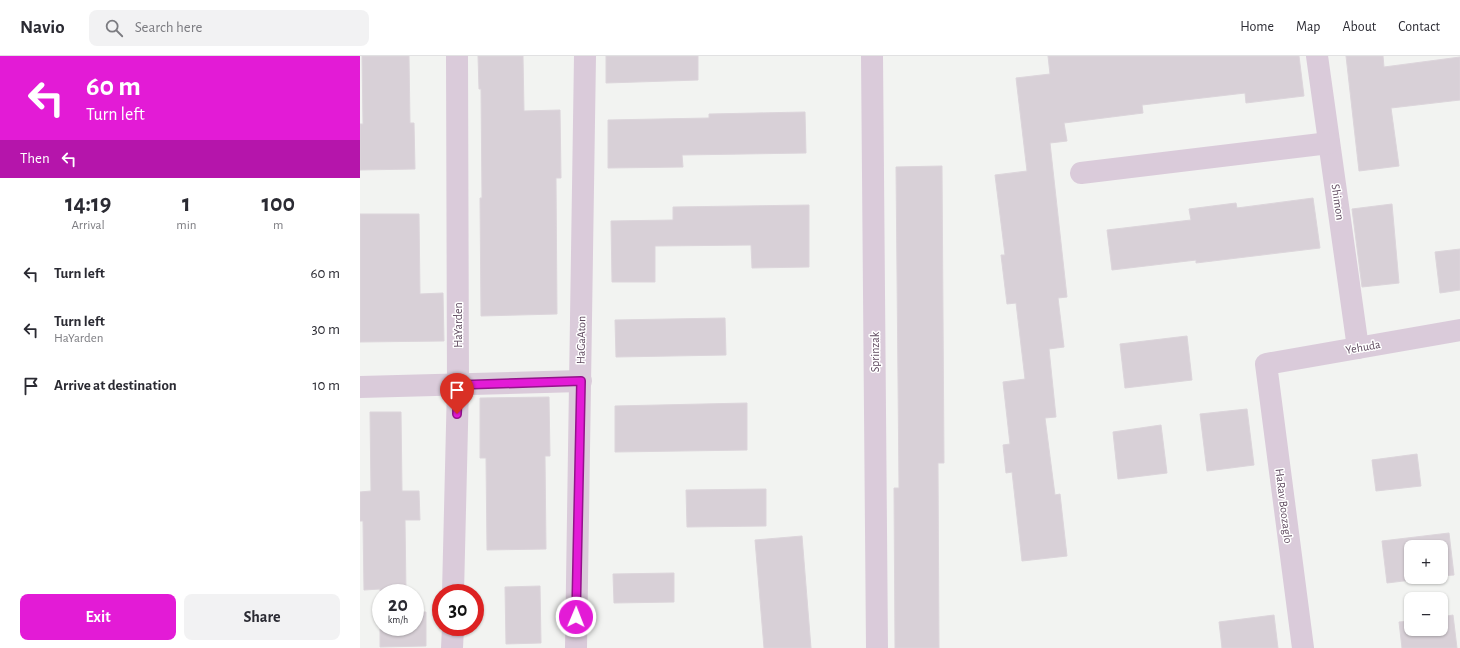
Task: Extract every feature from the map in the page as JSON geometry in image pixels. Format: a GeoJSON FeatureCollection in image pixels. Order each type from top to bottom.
{"type":"FeatureCollection","features":[{"type":"Feature","properties":{"kind":"street","name":"HaYarden"},"geometry":{"type":"LineString","coordinates":[[453,584],[458,385],[457,56]]}},
{"type":"Feature","properties":{"kind":"street","name":"HaGaAton"},"geometry":{"type":"LineString","coordinates":[[576,648],[581,381],[584,56]]}},
{"type":"Feature","properties":{"kind":"street","name":"Sprinzak"},"geometry":{"type":"LineString","coordinates":[[872,56],[877,648]]}},
{"type":"Feature","properties":{"kind":"street","name":"Shimon"},"geometry":{"type":"LineString","coordinates":[[1317,56],[1358,348]]}},
{"type":"Feature","properties":{"kind":"street"},"geometry":{"type":"LineString","coordinates":[[1081,173],[1329,143]]}},
{"type":"Feature","properties":{"kind":"street","name":"Yehuda"},"geometry":{"type":"LineString","coordinates":[[1266,364],[1460,330]]}},
{"type":"Feature","properties":{"kind":"street","name":"HaRav Boozaglo"},"geometry":{"type":"LineString","coordinates":[[1266,364],[1302,648]]}},
{"type":"Feature","properties":{"kind":"street"},"geometry":{"type":"LineString","coordinates":[[360,387],[581,381]]}},
{"type":"Feature","properties":{"kind":"street"},"geometry":{"type":"LineString","coordinates":[[452,648],[453,636]]}},
{"type":"Feature","properties":{"kind":"building"},"geometry":{"type":"Polygon","coordinates":[[[362,56],[409,56],[410,123],[414,123],[415,169],[360,170],[360,124],[363,124],[362,56]]]}},
{"type":"Feature","properties":{"kind":"building"},"geometry":{"type":"Polygon","coordinates":[[[478,56],[523,56],[524,111],[560,110],[561,178],[556,178],[557,314],[481,316],[481,89],[479,89],[478,56]]]}},
{"type":"Feature","properties":{"kind":"building"},"geometry":{"type":"Polygon","coordinates":[[[606,56],[698,56],[698,80],[606,83],[606,56]]]}},
{"type":"Feature","properties":{"kind":"building"},"geometry":{"type":"Polygon","coordinates":[[[1048,56],[1299,56],[1304,96],[1246,103],[1245,93],[1142,105],[1143,113],[1064,123],[1067,141],[1050,143],[1067,297],[1058,298],[1064,347],[1049,349],[1056,417],[1045,418],[1055,495],[1060,494],[1067,556],[1022,561],[1012,472],[1006,473],[1003,445],[1010,444],[1003,382],[1025,379],[1016,303],[1007,304],[1001,255],[1005,255],[995,175],[1027,171],[1016,78],[1050,74],[1048,56]]]}},
{"type":"Feature","properties":{"kind":"building"},"geometry":{"type":"Polygon","coordinates":[[[1346,56],[1383,56],[1384,67],[1460,57],[1460,100],[1391,108],[1399,166],[1359,171],[1346,56]]]}},
{"type":"Feature","properties":{"kind":"building"},"geometry":{"type":"Polygon","coordinates":[[[805,112],[806,153],[682,155],[683,167],[608,168],[608,120],[709,118],[709,114],[805,112]]]}},
{"type":"Feature","properties":{"kind":"building"},"geometry":{"type":"Polygon","coordinates":[[[942,166],[944,463],[938,463],[939,648],[895,648],[894,488],[899,488],[896,167],[942,166]]]}},
{"type":"Feature","properties":{"kind":"building"},"geometry":{"type":"Polygon","coordinates":[[[1313,198],[1320,248],[1196,263],[1196,260],[1112,270],[1107,230],[1191,220],[1189,209],[1236,203],[1237,208],[1313,198]]]}},
{"type":"Feature","properties":{"kind":"building"},"geometry":{"type":"Polygon","coordinates":[[[1392,204],[1399,283],[1362,287],[1352,209],[1392,204]]]}},
{"type":"Feature","properties":{"kind":"building"},"geometry":{"type":"Polygon","coordinates":[[[809,205],[809,267],[752,268],[751,245],[655,246],[655,282],[612,282],[611,221],[673,220],[673,207],[809,205]]]}},
{"type":"Feature","properties":{"kind":"building"},"geometry":{"type":"Polygon","coordinates":[[[360,214],[419,214],[420,294],[443,293],[444,341],[360,342],[360,214]]]}},
{"type":"Feature","properties":{"kind":"building"},"geometry":{"type":"Polygon","coordinates":[[[1460,249],[1460,290],[1440,293],[1435,252],[1460,249]]]}},
{"type":"Feature","properties":{"kind":"building"},"geometry":{"type":"Polygon","coordinates":[[[725,318],[726,355],[616,357],[615,320],[725,318]]]}},
{"type":"Feature","properties":{"kind":"building"},"geometry":{"type":"Polygon","coordinates":[[[1187,336],[1192,380],[1125,388],[1120,344],[1187,336]]]}},
{"type":"Feature","properties":{"kind":"building"},"geometry":{"type":"Polygon","coordinates":[[[549,397],[550,456],[545,456],[546,549],[487,550],[486,458],[480,458],[480,398],[549,397]]]}},
{"type":"Feature","properties":{"kind":"building"},"geometry":{"type":"Polygon","coordinates":[[[747,403],[747,450],[615,452],[615,406],[747,403]]]}},
{"type":"Feature","properties":{"kind":"building"},"geometry":{"type":"Polygon","coordinates":[[[1247,409],[1254,465],[1207,471],[1200,414],[1247,409]]]}},
{"type":"Feature","properties":{"kind":"building"},"geometry":{"type":"Polygon","coordinates":[[[370,412],[401,412],[402,491],[419,491],[420,520],[405,520],[406,584],[372,584],[372,590],[364,590],[363,521],[360,521],[360,492],[371,491],[370,412]]]}},
{"type":"Feature","properties":{"kind":"building"},"geometry":{"type":"Polygon","coordinates":[[[1161,425],[1167,473],[1118,479],[1113,432],[1161,425]]]}},
{"type":"Feature","properties":{"kind":"building"},"geometry":{"type":"Polygon","coordinates":[[[1417,454],[1421,486],[1376,491],[1372,460],[1417,454]]]}},
{"type":"Feature","properties":{"kind":"building"},"geometry":{"type":"Polygon","coordinates":[[[766,489],[766,526],[687,527],[686,490],[766,489]]]}},
{"type":"Feature","properties":{"kind":"building"},"geometry":{"type":"Polygon","coordinates":[[[1449,533],[1454,575],[1448,575],[1448,540],[1404,540],[1404,581],[1387,583],[1382,541],[1449,533]]]}},
{"type":"Feature","properties":{"kind":"building"},"geometry":{"type":"Polygon","coordinates":[[[802,536],[811,648],[764,648],[755,540],[802,536]]]}},
{"type":"Feature","properties":{"kind":"building"},"geometry":{"type":"Polygon","coordinates":[[[674,573],[674,602],[614,603],[613,574],[674,573]]]}},
{"type":"Feature","properties":{"kind":"building"},"geometry":{"type":"Polygon","coordinates":[[[540,586],[541,643],[506,644],[505,587],[540,586]]]}},
{"type":"Feature","properties":{"kind":"building"},"geometry":{"type":"Polygon","coordinates":[[[424,612],[426,612],[426,646],[380,647],[380,636],[424,636],[424,612]]]}},
{"type":"Feature","properties":{"kind":"building"},"geometry":{"type":"Polygon","coordinates":[[[1274,615],[1278,648],[1222,648],[1219,622],[1274,615]]]}},
{"type":"Feature","properties":{"kind":"building"},"geometry":{"type":"Polygon","coordinates":[[[1453,615],[1457,648],[1402,648],[1399,622],[1404,622],[1404,636],[1448,636],[1448,616],[1453,615]]]}},
{"type":"Feature","properties":{"kind":"route"},"geometry":{"type":"LineString","coordinates":[[457,414],[458,385],[581,381],[576,617]]}}]}
